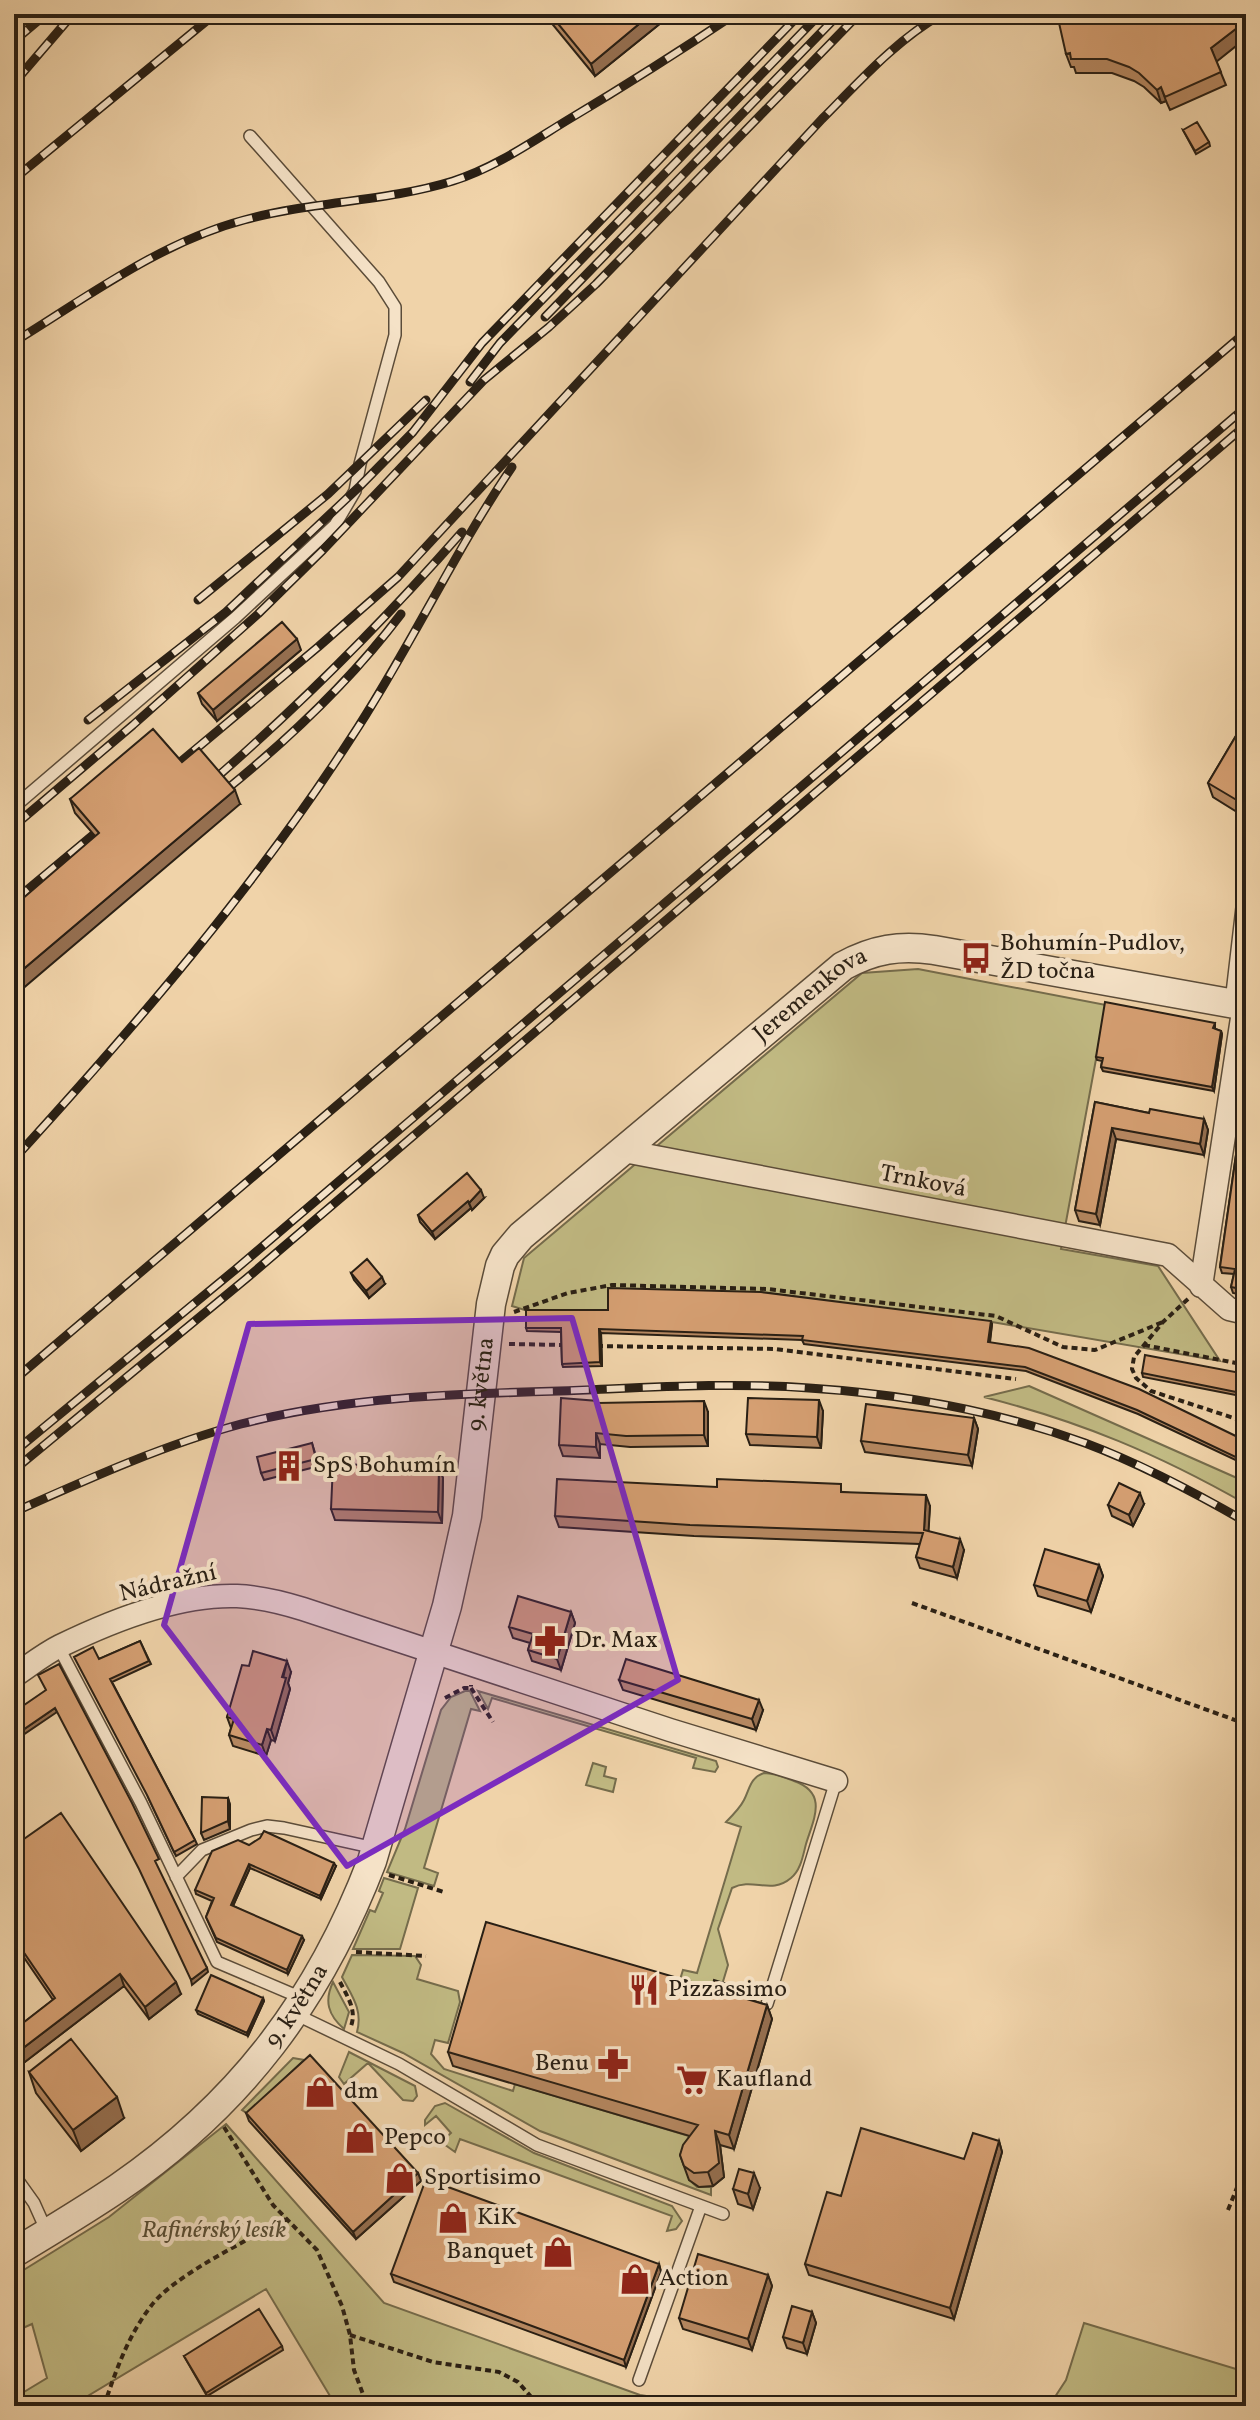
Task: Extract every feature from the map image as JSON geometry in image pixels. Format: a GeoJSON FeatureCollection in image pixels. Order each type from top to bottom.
{"type":"FeatureCollection","features":[{"type":"Feature","properties":{"kind":"street","name":"Jeremenkova"},"geometry":{"type":"LineString","coordinates":[[489,1323],[500,1266],[511,1246],[843,966],[875,951],[904,947],[934,950],[1240,1005]]}},
{"type":"Feature","properties":{"kind":"street"},"geometry":{"type":"LineString","coordinates":[[1201,1286],[1240,1005]]}},
{"type":"Feature","properties":{"kind":"street","name":"Trnková"},"geometry":{"type":"LineString","coordinates":[[624,1151],[1168,1255],[1229,1309],[1246,1313]]}},
{"type":"Feature","properties":{"kind":"street","name":"9. května"},"geometry":{"type":"LineString","coordinates":[[14,2253],[118,2188],[169,2149],[214,2110],[254,2068],[300,2007],[379,1861],[447,1606],[467,1516],[489,1323]]}},
{"type":"Feature","properties":{"kind":"street","name":"Nádražní"},"geometry":{"type":"LineString","coordinates":[[14,1676],[58,1646],[126,1618],[188,1601],[234,1596],[264,1598],[288,1604],[434,1652]]}},
{"type":"Feature","properties":{"kind":"street"},"geometry":{"type":"LineString","coordinates":[[434,1652],[836,1781]]}},
{"type":"Feature","properties":{"kind":"lane"},"geometry":{"type":"LineString","coordinates":[[14,807],[247,608],[335,525],[355,491],[395,335],[395,307],[379,282],[250,136]]}},
{"type":"Feature","properties":{"kind":"lane"},"geometry":{"type":"LineString","coordinates":[[1240,1005],[1246,873]]}},
{"type":"Feature","properties":{"kind":"lane"},"geometry":{"type":"LineString","coordinates":[[58,1646],[141,1803],[217,1962],[537,2145],[723,2214]]}},
{"type":"Feature","properties":{"kind":"lane"},"geometry":{"type":"LineString","coordinates":[[767,2004],[836,1781]]}},
{"type":"Feature","properties":{"kind":"lane"},"geometry":{"type":"LineString","coordinates":[[176,1877],[202,1850],[267,1826],[284,1828],[379,1861]]}},
{"type":"Feature","properties":{"kind":"lane"},"geometry":{"type":"LineString","coordinates":[[14,2175],[34,2203],[48,2232]]}},
{"type":"Feature","properties":{"kind":"lane"},"geometry":{"type":"LineString","coordinates":[[639,2380],[701,2206]]}},
{"type":"Feature","properties":{"kind":"path"},"geometry":{"type":"LineString","coordinates":[[489,1323],[568,1293],[612,1285],[767,1289],[996,1316],[1063,1347],[1095,1350],[1163,1322]]}},
{"type":"Feature","properties":{"kind":"path"},"geometry":{"type":"LineString","coordinates":[[1201,1286],[1163,1322],[1134,1357],[1132,1369],[1136,1378],[1151,1391],[1246,1422]]}},
{"type":"Feature","properties":{"kind":"path"},"geometry":{"type":"LineString","coordinates":[[489,1323],[569,1345]]}},
{"type":"Feature","properties":{"kind":"path"},"geometry":{"type":"LineString","coordinates":[[1144,1345],[1246,1365]]}},
{"type":"Feature","properties":{"kind":"path"},"geometry":{"type":"LineString","coordinates":[[585,1346],[775,1349],[1016,1379]]}},
{"type":"Feature","properties":{"kind":"path"},"geometry":{"type":"LineString","coordinates":[[912,1603],[1246,1724]]}},
{"type":"Feature","properties":{"kind":"path"},"geometry":{"type":"LineString","coordinates":[[471,1688],[493,1722]]}},
{"type":"Feature","properties":{"kind":"path"},"geometry":{"type":"LineString","coordinates":[[379,1861],[444,1892]]}},
{"type":"Feature","properties":{"kind":"path"},"geometry":{"type":"LineString","coordinates":[[350,1952],[426,1956]]}},
{"type":"Feature","properties":{"kind":"path"},"geometry":{"type":"LineString","coordinates":[[214,2110],[273,2205],[317,2250],[342,2306],[350,2335],[354,2370],[364,2397],[371,2406]]}},
{"type":"Feature","properties":{"kind":"path"},"geometry":{"type":"LineString","coordinates":[[1228,2210],[1246,2165]]}},
{"type":"Feature","properties":{"kind":"path"},"geometry":{"type":"LineString","coordinates":[[104,2406],[124,2348],[153,2303],[181,2279],[286,2219]]}},
{"type":"Feature","properties":{"kind":"path"},"geometry":{"type":"LineString","coordinates":[[350,2335],[433,2362],[499,2372],[518,2382],[539,2406]]}},
{"type":"Feature","properties":{"kind":"highlighted area"},"geometry":{"type":"Polygon","coordinates":[[[572,1318],[678,1680],[347,1866],[164,1625],[249,1324],[572,1318]]]}},
{"type":"Feature","properties":{"kind":"green space"},"geometry":{"type":"Polygon","coordinates":[[[918,969],[1106,1005],[1061,1249],[1158,1266],[1220,1361],[992,1322],[765,1294],[610,1311],[528,1311],[512,1306],[524,1258],[862,973],[918,969]]]}},
{"type":"Feature","properties":{"kind":"green space"},"geometry":{"type":"Polygon","coordinates":[[[1029,1386],[1246,1482],[1246,1504],[1119,1441],[1054,1417],[984,1397],[1029,1386]]]}},
{"type":"Feature","properties":{"kind":"green space"},"geometry":{"type":"Polygon","coordinates":[[[470,1691],[480,1711],[471,1709],[424,1868],[438,1873],[434,1886],[387,1872],[405,1829],[441,1710],[451,1697],[470,1691]]]}},
{"type":"Feature","properties":{"kind":"green space"},"geometry":{"type":"Polygon","coordinates":[[[478,1691],[716,1761],[718,1767],[715,1772],[693,1768],[696,1758],[492,1698],[488,1709],[478,1691]]]}},
{"type":"Feature","properties":{"kind":"green space"},"geometry":{"type":"Polygon","coordinates":[[[593,1763],[606,1767],[604,1776],[616,1779],[613,1792],[586,1785],[593,1763]]]}},
{"type":"Feature","properties":{"kind":"green space"},"geometry":{"type":"Polygon","coordinates":[[[764,1773],[805,1786],[815,1799],[815,1816],[799,1867],[784,1883],[769,1886],[747,1884],[732,1888],[718,1929],[728,1965],[718,1998],[678,1986],[683,1970],[697,1973],[741,1827],[726,1822],[742,1803],[753,1781],[764,1773]]]}},
{"type":"Feature","properties":{"kind":"green space"},"geometry":{"type":"Polygon","coordinates":[[[384,1878],[418,1888],[400,1949],[353,1949],[370,1910],[375,1912],[383,1893],[379,1891],[384,1878]]]}},
{"type":"Feature","properties":{"kind":"green space"},"geometry":{"type":"Polygon","coordinates":[[[352,1955],[415,1956],[421,1965],[417,1979],[458,1991],[460,2002],[448,2043],[435,2040],[431,2054],[444,2069],[513,2091],[515,2084],[689,2136],[688,2176],[697,2187],[711,2187],[711,2195],[540,2131],[403,2053],[357,2032],[358,2010],[342,1977],[352,1955]]]}},
{"type":"Feature","properties":{"kind":"green space"},"geometry":{"type":"Polygon","coordinates":[[[333,1982],[349,2012],[344,2029],[329,2007],[333,1982]]]}},
{"type":"Feature","properties":{"kind":"green space"},"geometry":{"type":"Polygon","coordinates":[[[349,2052],[415,2086],[417,2096],[413,2101],[403,2100],[368,2063],[344,2084],[339,2077],[349,2052]]]}},
{"type":"Feature","properties":{"kind":"green space"},"geometry":{"type":"Polygon","coordinates":[[[293,2058],[304,2060],[248,2114],[242,2110],[293,2058]]]}},
{"type":"Feature","properties":{"kind":"green space"},"geometry":{"type":"Polygon","coordinates":[[[445,2103],[534,2153],[672,2206],[682,2221],[676,2229],[667,2231],[672,2216],[460,2139],[455,2152],[441,2142],[451,2133],[436,2116],[425,2125],[435,2106],[445,2103]]]}},
{"type":"Feature","properties":{"kind":"green space","name":"Rafinérský lesík"},"geometry":{"type":"Polygon","coordinates":[[[226,2124],[384,2303],[640,2395],[710,2406],[336,2406],[266,2289],[71,2406],[14,2406],[14,2398],[47,2378],[32,2324],[14,2332],[14,2276],[109,2217],[226,2124]]]}},
{"type":"Feature","properties":{"kind":"green space"},"geometry":{"type":"Polygon","coordinates":[[[1084,2323],[1246,2372],[1246,2406],[1049,2406],[1066,2380],[1084,2323]]]}},
{"type":"Feature","properties":{"kind":"building"},"geometry":{"type":"Polygon","coordinates":[[[550,14],[651,14],[591,64],[550,14]]]}},
{"type":"Feature","properties":{"kind":"building"},"geometry":{"type":"Polygon","coordinates":[[[1057,14],[1246,14],[1246,21],[1211,48],[1221,72],[1165,97],[1161,87],[1157,90],[1129,67],[1107,59],[1071,59],[1070,53],[1066,54],[1057,14]]]}},
{"type":"Feature","properties":{"kind":"building"},"geometry":{"type":"Polygon","coordinates":[[[1197,122],[1209,142],[1195,151],[1183,130],[1197,122]]]}},
{"type":"Feature","properties":{"kind":"building"},"geometry":{"type":"Polygon","coordinates":[[[282,622],[297,639],[213,710],[198,693],[282,622]]]}},
{"type":"Feature","properties":{"kind":"building"},"geometry":{"type":"Polygon","coordinates":[[[1246,626],[1246,646],[1237,640],[1246,626]]]}},
{"type":"Feature","properties":{"kind":"building"},"geometry":{"type":"Polygon","coordinates":[[[1246,719],[1246,793],[1240,802],[1208,783],[1246,719]]]}},
{"type":"Feature","properties":{"kind":"building"},"geometry":{"type":"Polygon","coordinates":[[[153,729],[182,762],[199,748],[235,790],[14,977],[14,906],[99,833],[70,799],[153,729]]]}},
{"type":"Feature","properties":{"kind":"building"},"geometry":{"type":"Polygon","coordinates":[[[1105,1002],[1215,1023],[1213,1028],[1221,1031],[1212,1087],[1101,1067],[1103,1058],[1096,1057],[1105,1002]]]}},
{"type":"Feature","properties":{"kind":"building"},"geometry":{"type":"Polygon","coordinates":[[[1246,1085],[1246,1235],[1241,1267],[1246,1268],[1246,1290],[1231,1287],[1235,1269],[1220,1267],[1246,1085]]]}},
{"type":"Feature","properties":{"kind":"building"},"geometry":{"type":"Polygon","coordinates":[[[1095,1102],[1149,1113],[1150,1109],[1204,1119],[1200,1144],[1112,1128],[1096,1214],[1075,1210],[1095,1102]]]}},
{"type":"Feature","properties":{"kind":"building"},"geometry":{"type":"Polygon","coordinates":[[[467,1173],[481,1190],[432,1232],[418,1215],[467,1173]]]}},
{"type":"Feature","properties":{"kind":"building"},"geometry":{"type":"Polygon","coordinates":[[[367,1259],[382,1277],[366,1291],[351,1273],[367,1259]]]}},
{"type":"Feature","properties":{"kind":"building"},"geometry":{"type":"Polygon","coordinates":[[[608,1288],[761,1292],[991,1321],[988,1342],[1029,1348],[1139,1389],[1246,1441],[1246,1462],[1137,1410],[1025,1367],[802,1340],[803,1336],[599,1329],[600,1362],[562,1364],[561,1328],[526,1328],[526,1310],[608,1310],[608,1288]]]}},
{"type":"Feature","properties":{"kind":"building"},"geometry":{"type":"Polygon","coordinates":[[[1145,1355],[1246,1374],[1246,1394],[1142,1373],[1145,1355]]]}},
{"type":"Feature","properties":{"kind":"building"},"geometry":{"type":"Polygon","coordinates":[[[561,1398],[598,1403],[704,1401],[704,1435],[626,1436],[596,1433],[596,1447],[559,1445],[561,1398]]]}},
{"type":"Feature","properties":{"kind":"building"},"geometry":{"type":"Polygon","coordinates":[[[748,1398],[819,1400],[817,1437],[746,1434],[748,1398]]]}},
{"type":"Feature","properties":{"kind":"building"},"geometry":{"type":"Polygon","coordinates":[[[866,1404],[974,1418],[968,1455],[861,1441],[866,1404]]]}},
{"type":"Feature","properties":{"kind":"building"},"geometry":{"type":"Polygon","coordinates":[[[312,1443],[316,1459],[261,1473],[257,1457],[312,1443]]]}},
{"type":"Feature","properties":{"kind":"building"},"geometry":{"type":"Polygon","coordinates":[[[333,1464],[439,1467],[438,1512],[331,1509],[333,1464]]]}},
{"type":"Feature","properties":{"kind":"building"},"geometry":{"type":"Polygon","coordinates":[[[557,1479],[717,1487],[717,1479],[841,1484],[841,1492],[926,1495],[924,1530],[960,1539],[953,1567],[916,1557],[923,1533],[690,1525],[555,1516],[557,1479]]]}},
{"type":"Feature","properties":{"kind":"building"},"geometry":{"type":"Polygon","coordinates":[[[1119,1483],[1140,1493],[1129,1515],[1108,1505],[1119,1483]]]}},
{"type":"Feature","properties":{"kind":"building"},"geometry":{"type":"Polygon","coordinates":[[[1045,1549],[1099,1565],[1087,1601],[1034,1585],[1045,1549]]]}},
{"type":"Feature","properties":{"kind":"building"},"geometry":{"type":"Polygon","coordinates":[[[518,1596],[571,1612],[557,1659],[528,1650],[533,1634],[509,1627],[518,1596]]]}},
{"type":"Feature","properties":{"kind":"building"},"geometry":{"type":"Polygon","coordinates":[[[140,1641],[149,1661],[110,1679],[195,1840],[174,1852],[74,1657],[93,1647],[99,1659],[140,1641]]]}},
{"type":"Feature","properties":{"kind":"building"},"geometry":{"type":"Polygon","coordinates":[[[253,1651],[287,1661],[282,1677],[286,1678],[271,1730],[267,1729],[262,1745],[229,1735],[234,1719],[227,1717],[242,1665],[249,1666],[253,1651]]]}},
{"type":"Feature","properties":{"kind":"building"},"geometry":{"type":"Polygon","coordinates":[[[626,1659],[759,1700],[752,1719],[619,1680],[626,1659]]]}},
{"type":"Feature","properties":{"kind":"building"},"geometry":{"type":"Polygon","coordinates":[[[59,1664],[132,1803],[159,1859],[155,1861],[207,1968],[191,1980],[139,1869],[55,1708],[14,1736],[14,1712],[46,1690],[38,1675],[59,1664]]]}},
{"type":"Feature","properties":{"kind":"building"},"geometry":{"type":"Polygon","coordinates":[[[202,1797],[228,1798],[228,1821],[201,1833],[202,1797]]]}},
{"type":"Feature","properties":{"kind":"building"},"geometry":{"type":"Polygon","coordinates":[[[61,1813],[176,1982],[145,2007],[120,1974],[14,2055],[14,2030],[55,1998],[14,1938],[14,1846],[61,1813]]]}},
{"type":"Feature","properties":{"kind":"building"},"geometry":{"type":"Polygon","coordinates":[[[264,1831],[334,1863],[320,1896],[249,1864],[231,1905],[302,1936],[287,1970],[216,1938],[206,1917],[214,1898],[195,1890],[212,1851],[238,1840],[249,1845],[264,1831]]]}},
{"type":"Feature","properties":{"kind":"building"},"geometry":{"type":"Polygon","coordinates":[[[486,1922],[712,1988],[714,1980],[750,1991],[747,1999],[767,2005],[729,2135],[715,2131],[719,2163],[708,2172],[694,2173],[684,2166],[680,2155],[683,2145],[698,2125],[448,2052],[486,1922]]]}},
{"type":"Feature","properties":{"kind":"building"},"geometry":{"type":"Polygon","coordinates":[[[211,1975],[263,1998],[247,2033],[196,2010],[211,1975]]]}},
{"type":"Feature","properties":{"kind":"building"},"geometry":{"type":"Polygon","coordinates":[[[71,2039],[117,2097],[73,2130],[29,2072],[71,2039]]]}},
{"type":"Feature","properties":{"kind":"building"},"geometry":{"type":"Polygon","coordinates":[[[310,2055],[418,2173],[353,2232],[246,2113],[310,2055]]]}},
{"type":"Feature","properties":{"kind":"building"},"geometry":{"type":"Polygon","coordinates":[[[861,2128],[964,2159],[973,2133],[999,2141],[950,2308],[805,2264],[827,2192],[841,2196],[861,2128]]]}},
{"type":"Feature","properties":{"kind":"building"},"geometry":{"type":"Polygon","coordinates":[[[739,2169],[754,2173],[748,2194],[733,2189],[739,2169]]]}},
{"type":"Feature","properties":{"kind":"building"},"geometry":{"type":"Polygon","coordinates":[[[426,2179],[659,2264],[624,2360],[391,2274],[426,2179]]]}},
{"type":"Feature","properties":{"kind":"building"},"geometry":{"type":"Polygon","coordinates":[[[698,2254],[768,2275],[748,2339],[679,2318],[698,2254]]]}},
{"type":"Feature","properties":{"kind":"building"},"geometry":{"type":"Polygon","coordinates":[[[792,2306],[812,2312],[803,2343],[783,2337],[792,2306]]]}},
{"type":"Feature","properties":{"kind":"building"},"geometry":{"type":"Polygon","coordinates":[[[259,2309],[282,2346],[206,2393],[184,2356],[259,2309]]]}},
{"type":"Feature","properties":{"kind":"railway"},"geometry":{"type":"LineString","coordinates":[[14,41],[46,14]]}},
{"type":"Feature","properties":{"kind":"railway"},"geometry":{"type":"LineString","coordinates":[[14,83],[73,14]]}},
{"type":"Feature","properties":{"kind":"railway"},"geometry":{"type":"LineString","coordinates":[[14,179],[215,14]]}},
{"type":"Feature","properties":{"kind":"railway"},"geometry":{"type":"LineString","coordinates":[[14,342],[125,272],[213,230],[270,214],[427,188],[483,169],[609,95],[735,14]]}},
{"type":"Feature","properties":{"kind":"railway"},"geometry":{"type":"LineString","coordinates":[[88,720],[226,612],[360,486],[413,432],[482,343],[800,14]]}},
{"type":"Feature","properties":{"kind":"railway"},"geometry":{"type":"LineString","coordinates":[[470,382],[500,343],[820,14]]}},
{"type":"Feature","properties":{"kind":"railway"},"geometry":{"type":"LineString","coordinates":[[545,317],[839,14]]}},
{"type":"Feature","properties":{"kind":"railway"},"geometry":{"type":"LineString","coordinates":[[14,826],[258,614],[484,380],[596,284],[859,14]]}},
{"type":"Feature","properties":{"kind":"railway"},"geometry":{"type":"LineString","coordinates":[[166,774],[398,577],[822,119],[894,49],[942,14]]}},
{"type":"Feature","properties":{"kind":"railway"},"geometry":{"type":"LineString","coordinates":[[14,1380],[1246,332]]}},
{"type":"Feature","properties":{"kind":"railway"},"geometry":{"type":"LineString","coordinates":[[198,600],[328,494],[426,400]]}},
{"type":"Feature","properties":{"kind":"railway"},"geometry":{"type":"LineString","coordinates":[[14,1452],[236,1269],[1246,407]]}},
{"type":"Feature","properties":{"kind":"railway"},"geometry":{"type":"LineString","coordinates":[[14,1470],[247,1278],[1246,425]]}},
{"type":"Feature","properties":{"kind":"railway"},"geometry":{"type":"LineString","coordinates":[[14,1159],[191,956],[274,849],[372,705],[512,467]]}},
{"type":"Feature","properties":{"kind":"railway"},"geometry":{"type":"LineString","coordinates":[[217,777],[343,659],[462,532]]}},
{"type":"Feature","properties":{"kind":"railway"},"geometry":{"type":"LineString","coordinates":[[227,789],[320,706],[401,614]]}},
{"type":"Feature","properties":{"kind":"railway"},"geometry":{"type":"LineString","coordinates":[[14,901],[111,820]]}},
{"type":"Feature","properties":{"kind":"railway"},"geometry":{"type":"LineString","coordinates":[[14,1512],[183,1442],[241,1424],[320,1408],[439,1396],[747,1386],[879,1395],[949,1406],[1018,1422],[1085,1443],[1126,1460],[1246,1522]]}},
{"type":"Feature","properties":{"kind":"place","name":"Bohumín-Pudlov, ŽD točna"},"geometry":{"type":"Point","coordinates":[976,958]}},
{"type":"Feature","properties":{"kind":"place","name":"SpS Bohumín"},"geometry":{"type":"Point","coordinates":[289,1466]}},
{"type":"Feature","properties":{"kind":"place","name":"Dr. Max"},"geometry":{"type":"Point","coordinates":[550,1641]}},
{"type":"Feature","properties":{"kind":"place","name":"Pizzassimo"},"geometry":{"type":"Point","coordinates":[644,1990]}},
{"type":"Feature","properties":{"kind":"place","name":"Benu"},"geometry":{"type":"Point","coordinates":[613,2064]}},
{"type":"Feature","properties":{"kind":"place","name":"Kaufland"},"geometry":{"type":"Point","coordinates":[692,2080]}},
{"type":"Feature","properties":{"kind":"place","name":"dm"},"geometry":{"type":"Point","coordinates":[320,2092]}},
{"type":"Feature","properties":{"kind":"place","name":"Pepco"},"geometry":{"type":"Point","coordinates":[360,2138]}},
{"type":"Feature","properties":{"kind":"place","name":"Sportisimo"},"geometry":{"type":"Point","coordinates":[400,2178]}},
{"type":"Feature","properties":{"kind":"place","name":"KiK"},"geometry":{"type":"Point","coordinates":[453,2218]}},
{"type":"Feature","properties":{"kind":"place","name":"Banquet"},"geometry":{"type":"Point","coordinates":[558,2252]}},
{"type":"Feature","properties":{"kind":"place","name":"Action"},"geometry":{"type":"Point","coordinates":[635,2279]}}]}
